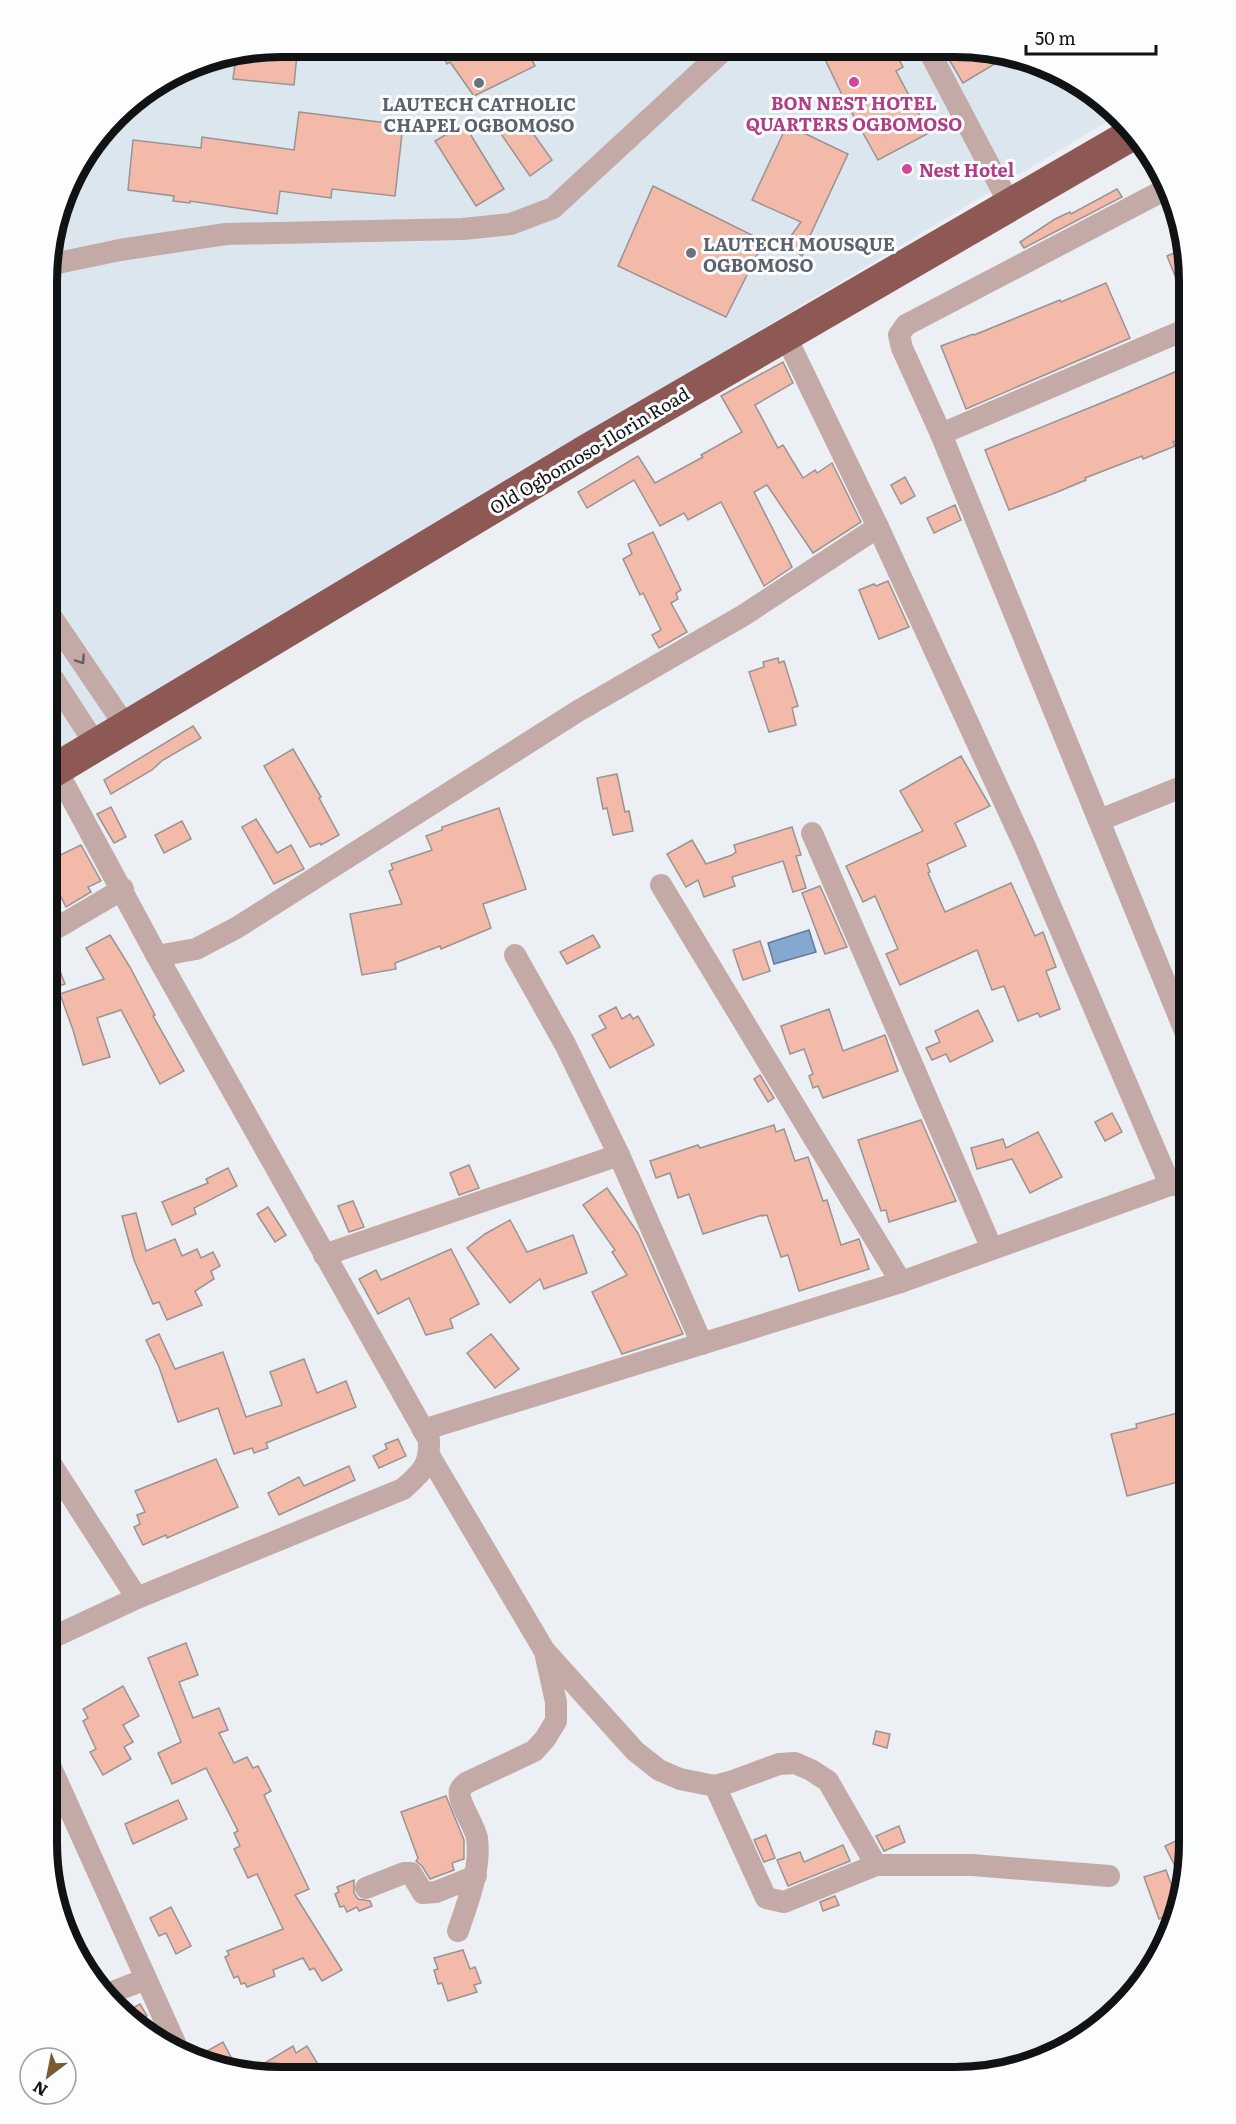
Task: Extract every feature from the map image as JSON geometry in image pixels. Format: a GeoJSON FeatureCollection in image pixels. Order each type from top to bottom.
{"type":"FeatureCollection","features":[{"type":"Feature","properties":{"kind":"highway","name":"Old Ogbomoso-Ilorin Road"},"geometry":{"type":"LineString","coordinates":[[57,768],[588,450],[1127,137]]}},
{"type":"Feature","properties":{"kind":"street"},"geometry":{"type":"LineString","coordinates":[[58,263],[120,250],[226,234],[463,229],[511,224],[553,208],[716,57]]}},
{"type":"Feature","properties":{"kind":"street"},"geometry":{"type":"LineString","coordinates":[[932,57],[1010,205]]}},
{"type":"Feature","properties":{"kind":"street"},"geometry":{"type":"LineString","coordinates":[[1160,192],[906,325],[899,335],[902,348],[941,434],[1179,1016]]}},
{"type":"Feature","properties":{"kind":"street"},"geometry":{"type":"LineString","coordinates":[[941,434],[1179,333]]}},
{"type":"Feature","properties":{"kind":"street"},"geometry":{"type":"LineString","coordinates":[[785,336],[878,527],[1179,1185]]}},
{"type":"Feature","properties":{"kind":"street"},"geometry":{"type":"LineString","coordinates":[[157,956],[196,949],[238,927],[578,711],[744,615],[878,527]]}},
{"type":"Feature","properties":{"kind":"street"},"geometry":{"type":"LineString","coordinates":[[57,625],[126,727]]}},
{"type":"Feature","properties":{"kind":"street"},"geometry":{"type":"LineString","coordinates":[[57,684],[96,745]]}},
{"type":"Feature","properties":{"kind":"street"},"geometry":{"type":"LineString","coordinates":[[57,779],[123,889],[157,956],[429,1440],[429,1455],[425,1468],[403,1489],[137,1598],[57,1635]]}},
{"type":"Feature","properties":{"kind":"street"},"geometry":{"type":"LineString","coordinates":[[1100,820],[1179,788]]}},
{"type":"Feature","properties":{"kind":"street"},"geometry":{"type":"LineString","coordinates":[[812,833],[992,1249]]}},
{"type":"Feature","properties":{"kind":"street"},"geometry":{"type":"LineString","coordinates":[[661,885],[901,1282]]}},
{"type":"Feature","properties":{"kind":"street"},"geometry":{"type":"LineString","coordinates":[[57,928],[123,889]]}},
{"type":"Feature","properties":{"kind":"street"},"geometry":{"type":"LineString","coordinates":[[515,955],[565,1044],[619,1155],[702,1344]]}},
{"type":"Feature","properties":{"kind":"street"},"geometry":{"type":"LineString","coordinates":[[324,1255],[619,1155]]}},
{"type":"Feature","properties":{"kind":"street"},"geometry":{"type":"LineString","coordinates":[[423,1430],[901,1282],[992,1249],[1179,1187]]}},
{"type":"Feature","properties":{"kind":"street"},"geometry":{"type":"LineString","coordinates":[[429,1455],[544,1650],[635,1751],[659,1770],[681,1779],[715,1785],[730,1782],[779,1764],[795,1763],[811,1770],[828,1781],[876,1865]]}},
{"type":"Feature","properties":{"kind":"street"},"geometry":{"type":"LineString","coordinates":[[57,1474],[137,1598]]}},
{"type":"Feature","properties":{"kind":"street"},"geometry":{"type":"LineString","coordinates":[[458,1931],[476,1876],[477,1839],[474,1826],[460,1797],[460,1790],[466,1783],[534,1751],[556,1721],[556,1702],[544,1650]]}},
{"type":"Feature","properties":{"kind":"street"},"geometry":{"type":"LineString","coordinates":[[57,1781],[173,2039]]}},
{"type":"Feature","properties":{"kind":"street"},"geometry":{"type":"LineString","coordinates":[[715,1785],[765,1898],[784,1902],[876,1865],[972,1865],[1109,1876]]}},
{"type":"Feature","properties":{"kind":"street"},"geometry":{"type":"LineString","coordinates":[[366,1888],[404,1873],[411,1873],[423,1893],[436,1892],[476,1876]]}},
{"type":"Feature","properties":{"kind":"street"},"geometry":{"type":"LineString","coordinates":[[114,1992],[146,1979]]}},
{"type":"Feature","properties":{"kind":"shaded area"},"geometry":{"type":"Polygon","coordinates":[[[267,57],[969,57],[1013,65],[1054,80],[1091,103],[1110,120],[57,753],[57,267],[61,238],[80,182],[103,145],[133,113],[169,87],[209,69],[238,61],[267,57]]]}},
{"type":"Feature","properties":{"kind":"water"},"geometry":{"type":"Polygon","coordinates":[[[809,930],[816,952],[774,964],[768,943],[809,930]]]}},
{"type":"Feature","properties":{"kind":"building"},"geometry":{"type":"Polygon","coordinates":[[[267,57],[297,57],[294,85],[233,79],[235,62],[267,57]]]}},
{"type":"Feature","properties":{"kind":"building","name":"LAUTECH CATHOLIC CHAPEL OGBOMOSO"},"geometry":{"type":"Polygon","coordinates":[[[443,57],[530,57],[535,66],[474,96],[450,62],[447,64],[443,57]]]}},
{"type":"Feature","properties":{"kind":"building"},"geometry":{"type":"Polygon","coordinates":[[[824,57],[898,57],[903,67],[896,71],[929,133],[878,160],[824,57]]]}},
{"type":"Feature","properties":{"kind":"building"},"geometry":{"type":"Polygon","coordinates":[[[948,57],[999,61],[963,83],[948,57]]]}},
{"type":"Feature","properties":{"kind":"building"},"geometry":{"type":"Polygon","coordinates":[[[299,112],[403,125],[395,196],[332,189],[331,198],[280,191],[277,214],[190,201],[190,203],[173,201],[174,196],[128,190],[133,140],[201,148],[202,137],[294,150],[299,112]]]}},
{"type":"Feature","properties":{"kind":"building"},"geometry":{"type":"Polygon","coordinates":[[[523,119],[552,160],[530,176],[501,134],[523,119]]]}},
{"type":"Feature","properties":{"kind":"building"},"geometry":{"type":"Polygon","coordinates":[[[464,124],[504,189],[476,206],[435,141],[464,124]]]}},
{"type":"Feature","properties":{"kind":"building"},"geometry":{"type":"Polygon","coordinates":[[[787,125],[848,154],[808,240],[811,242],[802,256],[785,244],[801,222],[752,200],[787,125]]]}},
{"type":"Feature","properties":{"kind":"building","name":"LAUTECH MOUSQUE OGBOMOSO"},"geometry":{"type":"Polygon","coordinates":[[[653,186],[764,241],[726,317],[618,266],[653,186]]]}},
{"type":"Feature","properties":{"kind":"building"},"geometry":{"type":"Polygon","coordinates":[[[1117,189],[1122,197],[1024,248],[1020,242],[1055,219],[1070,212],[1071,214],[1117,189]]]}},
{"type":"Feature","properties":{"kind":"building"},"geometry":{"type":"Polygon","coordinates":[[[1177,252],[1179,285],[1167,256],[1177,252]]]}},
{"type":"Feature","properties":{"kind":"building"},"geometry":{"type":"Polygon","coordinates":[[[1106,283],[1130,338],[966,409],[941,346],[1106,283]]]}},
{"type":"Feature","properties":{"kind":"building"},"geometry":{"type":"Polygon","coordinates":[[[783,362],[793,383],[755,405],[778,448],[783,445],[803,478],[815,470],[817,473],[832,463],[861,522],[813,553],[767,485],[754,492],[792,567],[764,586],[721,502],[688,520],[684,513],[660,526],[634,480],[587,508],[578,492],[638,456],[655,483],[703,457],[701,455],[742,432],[721,396],[783,362]]]}},
{"type":"Feature","properties":{"kind":"building"},"geometry":{"type":"Polygon","coordinates":[[[1179,370],[1179,440],[1173,442],[1175,446],[1143,459],[1142,456],[1009,510],[985,450],[1179,370]]]}},
{"type":"Feature","properties":{"kind":"building"},"geometry":{"type":"Polygon","coordinates":[[[905,477],[915,496],[901,504],[891,485],[905,477]]]}},
{"type":"Feature","properties":{"kind":"building"},"geometry":{"type":"Polygon","coordinates":[[[955,505],[961,520],[934,533],[927,518],[955,505]]]}},
{"type":"Feature","properties":{"kind":"building"},"geometry":{"type":"Polygon","coordinates":[[[653,532],[681,590],[676,593],[678,599],[671,603],[687,632],[659,648],[652,635],[661,630],[643,593],[640,595],[623,559],[632,554],[628,544],[653,532]]]}},
{"type":"Feature","properties":{"kind":"building"},"geometry":{"type":"Polygon","coordinates":[[[888,581],[909,627],[879,639],[859,590],[888,581]]]}},
{"type":"Feature","properties":{"kind":"building"},"geometry":{"type":"Polygon","coordinates":[[[778,658],[779,663],[784,661],[798,706],[792,708],[796,725],[769,732],[749,672],[764,667],[763,662],[778,658]]]}},
{"type":"Feature","properties":{"kind":"building"},"geometry":{"type":"Polygon","coordinates":[[[193,726],[201,738],[111,794],[104,780],[193,726]]]}},
{"type":"Feature","properties":{"kind":"building"},"geometry":{"type":"Polygon","coordinates":[[[293,749],[321,797],[319,798],[339,835],[321,845],[320,843],[310,847],[264,766],[293,749]]]}},
{"type":"Feature","properties":{"kind":"building"},"geometry":{"type":"Polygon","coordinates":[[[961,756],[990,806],[955,823],[966,846],[927,864],[930,872],[928,873],[945,912],[1011,883],[1035,936],[1043,932],[1056,967],[1046,971],[1060,1009],[1040,1017],[1038,1013],[1018,1021],[1004,986],[992,990],[977,950],[900,985],[886,954],[898,949],[875,896],[863,902],[846,866],[923,831],[900,791],[961,756]]]}},
{"type":"Feature","properties":{"kind":"building"},"geometry":{"type":"Polygon","coordinates":[[[617,774],[625,812],[629,811],[633,831],[613,835],[607,808],[603,809],[597,778],[617,774]]]}},
{"type":"Feature","properties":{"kind":"building"},"geometry":{"type":"Polygon","coordinates":[[[111,807],[126,837],[114,843],[97,814],[111,807]]]}},
{"type":"Feature","properties":{"kind":"building"},"geometry":{"type":"Polygon","coordinates":[[[499,808],[526,889],[483,904],[491,928],[441,949],[440,946],[395,963],[396,969],[362,975],[350,914],[402,904],[389,871],[393,869],[391,864],[432,850],[426,836],[442,830],[442,827],[499,808]]]}},
{"type":"Feature","properties":{"kind":"building"},"geometry":{"type":"Polygon","coordinates":[[[256,819],[277,853],[291,845],[304,869],[274,884],[242,827],[256,819]]]}},
{"type":"Feature","properties":{"kind":"building"},"geometry":{"type":"Polygon","coordinates":[[[182,821],[191,839],[164,853],[155,835],[182,821]]]}},
{"type":"Feature","properties":{"kind":"building"},"geometry":{"type":"Polygon","coordinates":[[[792,827],[801,855],[796,856],[806,888],[793,892],[783,861],[732,877],[735,886],[704,897],[698,880],[686,887],[667,854],[692,840],[706,864],[732,855],[736,852],[734,845],[792,827]]]}},
{"type":"Feature","properties":{"kind":"building"},"geometry":{"type":"Polygon","coordinates":[[[81,845],[101,881],[88,887],[91,892],[66,907],[57,892],[57,857],[81,845]]]}},
{"type":"Feature","properties":{"kind":"building"},"geometry":{"type":"Polygon","coordinates":[[[820,886],[847,947],[825,954],[802,893],[820,886]]]}},
{"type":"Feature","properties":{"kind":"building"},"geometry":{"type":"Polygon","coordinates":[[[110,935],[130,967],[155,1015],[153,1016],[184,1071],[160,1084],[121,1010],[97,1018],[110,1057],[83,1065],[60,994],[104,979],[86,948],[110,935]]]}},
{"type":"Feature","properties":{"kind":"building"},"geometry":{"type":"Polygon","coordinates":[[[593,935],[600,947],[567,964],[560,952],[593,935]]]}},
{"type":"Feature","properties":{"kind":"building"},"geometry":{"type":"Polygon","coordinates":[[[760,941],[770,971],[743,980],[733,950],[760,941]]]}},
{"type":"Feature","properties":{"kind":"building"},"geometry":{"type":"Polygon","coordinates":[[[60,971],[65,984],[57,987],[57,972],[60,971]]]}},
{"type":"Feature","properties":{"kind":"building"},"geometry":{"type":"Polygon","coordinates":[[[616,1007],[622,1019],[630,1014],[633,1019],[638,1016],[654,1045],[610,1068],[592,1035],[606,1028],[599,1016],[616,1007]]]}},
{"type":"Feature","properties":{"kind":"building"},"geometry":{"type":"Polygon","coordinates":[[[829,1009],[843,1051],[885,1035],[898,1071],[823,1098],[818,1086],[813,1088],[809,1076],[813,1074],[804,1049],[790,1054],[781,1026],[829,1009]]]}},
{"type":"Feature","properties":{"kind":"building"},"geometry":{"type":"Polygon","coordinates":[[[978,1010],[993,1041],[950,1062],[946,1054],[932,1060],[926,1048],[940,1042],[935,1031],[978,1010]]]}},
{"type":"Feature","properties":{"kind":"building"},"geometry":{"type":"Polygon","coordinates":[[[760,1075],[774,1098],[768,1102],[754,1079],[760,1075]]]}},
{"type":"Feature","properties":{"kind":"building"},"geometry":{"type":"Polygon","coordinates":[[[1112,1113],[1122,1132],[1105,1141],[1095,1122],[1112,1113]]]}},
{"type":"Feature","properties":{"kind":"building"},"geometry":{"type":"Polygon","coordinates":[[[921,1120],[956,1201],[889,1222],[886,1210],[881,1211],[858,1140],[921,1120]]]}},
{"type":"Feature","properties":{"kind":"building"},"geometry":{"type":"Polygon","coordinates":[[[774,1125],[776,1132],[784,1129],[795,1161],[808,1157],[823,1201],[827,1200],[841,1245],[859,1239],[869,1269],[799,1291],[788,1255],[781,1257],[767,1215],[703,1234],[689,1194],[678,1198],[670,1173],[656,1178],[650,1161],[698,1145],[700,1148],[774,1125]]]}},
{"type":"Feature","properties":{"kind":"building"},"geometry":{"type":"Polygon","coordinates":[[[1038,1132],[1062,1177],[1030,1193],[1012,1159],[977,1169],[971,1148],[1003,1139],[1006,1148],[1038,1132]]]}},
{"type":"Feature","properties":{"kind":"building"},"geometry":{"type":"Polygon","coordinates":[[[469,1165],[479,1188],[459,1195],[450,1173],[469,1165]]]}},
{"type":"Feature","properties":{"kind":"building"},"geometry":{"type":"Polygon","coordinates":[[[228,1168],[237,1186],[194,1208],[196,1214],[172,1225],[162,1202],[208,1183],[206,1179],[228,1168]]]}},
{"type":"Feature","properties":{"kind":"building"},"geometry":{"type":"Polygon","coordinates":[[[607,1188],[638,1233],[683,1334],[622,1354],[592,1292],[627,1275],[612,1252],[615,1250],[583,1205],[607,1188]]]}},
{"type":"Feature","properties":{"kind":"building"},"geometry":{"type":"Polygon","coordinates":[[[353,1201],[364,1227],[349,1232],[338,1206],[353,1201]]]}},
{"type":"Feature","properties":{"kind":"building"},"geometry":{"type":"Polygon","coordinates":[[[268,1207],[286,1235],[275,1242],[257,1214],[268,1207]]]}},
{"type":"Feature","properties":{"kind":"building"},"geometry":{"type":"Polygon","coordinates":[[[136,1213],[146,1251],[175,1239],[182,1256],[197,1249],[201,1258],[213,1252],[220,1266],[211,1271],[214,1279],[195,1291],[202,1305],[167,1320],[159,1302],[153,1304],[134,1260],[122,1216],[136,1213]]]}},
{"type":"Feature","properties":{"kind":"building"},"geometry":{"type":"Polygon","coordinates":[[[510,1220],[527,1252],[573,1235],[587,1273],[544,1289],[540,1279],[510,1303],[467,1248],[485,1234],[510,1220]]]}},
{"type":"Feature","properties":{"kind":"building"},"geometry":{"type":"Polygon","coordinates":[[[451,1249],[479,1304],[450,1319],[453,1328],[426,1335],[409,1298],[378,1314],[359,1279],[376,1270],[381,1280],[451,1249]]]}},
{"type":"Feature","properties":{"kind":"building"},"geometry":{"type":"Polygon","coordinates":[[[159,1334],[175,1369],[223,1352],[246,1417],[282,1405],[270,1372],[304,1359],[317,1393],[346,1381],[356,1407],[266,1443],[268,1448],[254,1453],[252,1448],[234,1454],[218,1408],[178,1422],[159,1367],[146,1340],[159,1334]]]}},
{"type":"Feature","properties":{"kind":"building"},"geometry":{"type":"Polygon","coordinates":[[[491,1334],[519,1369],[495,1388],[467,1353],[491,1334]]]}},
{"type":"Feature","properties":{"kind":"building"},"geometry":{"type":"Polygon","coordinates":[[[1179,1413],[1179,1482],[1127,1496],[1111,1434],[1137,1428],[1136,1424],[1179,1413]]]}},
{"type":"Feature","properties":{"kind":"building"},"geometry":{"type":"Polygon","coordinates":[[[398,1439],[406,1456],[379,1468],[373,1456],[387,1449],[385,1444],[398,1439]]]}},
{"type":"Feature","properties":{"kind":"building"},"geometry":{"type":"Polygon","coordinates":[[[216,1459],[238,1507],[167,1538],[166,1535],[143,1545],[134,1527],[140,1524],[137,1515],[145,1512],[135,1491],[216,1459]]]}},
{"type":"Feature","properties":{"kind":"building"},"geometry":{"type":"Polygon","coordinates":[[[349,1466],[355,1480],[279,1515],[268,1493],[299,1477],[304,1486],[349,1466]]]}},
{"type":"Feature","properties":{"kind":"building"},"geometry":{"type":"Polygon","coordinates":[[[186,1643],[198,1675],[179,1682],[193,1718],[219,1708],[228,1730],[219,1733],[234,1763],[247,1757],[253,1768],[258,1766],[271,1791],[264,1795],[309,1889],[295,1895],[342,1970],[322,1981],[314,1968],[310,1970],[303,1958],[273,1970],[275,1976],[247,1987],[245,1983],[241,1984],[238,1976],[234,1978],[225,1957],[229,1955],[227,1951],[283,1929],[257,1874],[248,1878],[234,1849],[240,1846],[234,1833],[238,1831],[206,1768],[172,1784],[158,1753],[181,1742],[148,1658],[186,1643]]]}},
{"type":"Feature","properties":{"kind":"building"},"geometry":{"type":"Polygon","coordinates":[[[123,1686],[139,1716],[123,1725],[133,1742],[124,1747],[131,1759],[103,1775],[90,1752],[96,1749],[83,1721],[88,1718],[83,1709],[123,1686]]]}},
{"type":"Feature","properties":{"kind":"building"},"geometry":{"type":"Polygon","coordinates":[[[876,1731],[890,1734],[887,1748],[873,1744],[876,1731]]]}},
{"type":"Feature","properties":{"kind":"building"},"geometry":{"type":"Polygon","coordinates":[[[446,1796],[464,1840],[464,1859],[452,1863],[454,1870],[430,1879],[416,1861],[418,1858],[401,1812],[446,1796]]]}},
{"type":"Feature","properties":{"kind":"building"},"geometry":{"type":"Polygon","coordinates":[[[178,1800],[187,1819],[133,1844],[125,1824],[178,1800]]]}},
{"type":"Feature","properties":{"kind":"building"},"geometry":{"type":"Polygon","coordinates":[[[899,1826],[905,1842],[884,1851],[876,1836],[899,1826]]]}},
{"type":"Feature","properties":{"kind":"building"},"geometry":{"type":"Polygon","coordinates":[[[766,1835],[775,1858],[764,1862],[754,1840],[766,1835]]]}},
{"type":"Feature","properties":{"kind":"building"},"geometry":{"type":"Polygon","coordinates":[[[1179,1839],[1177,1870],[1165,1846],[1179,1839]]]}},
{"type":"Feature","properties":{"kind":"building"},"geometry":{"type":"Polygon","coordinates":[[[843,1845],[850,1861],[788,1886],[777,1860],[800,1852],[804,1862],[843,1845]]]}},
{"type":"Feature","properties":{"kind":"building"},"geometry":{"type":"Polygon","coordinates":[[[1166,1870],[1174,1891],[1166,1916],[1159,1919],[1144,1877],[1166,1870]]]}},
{"type":"Feature","properties":{"kind":"building"},"geometry":{"type":"Polygon","coordinates":[[[354,1880],[354,1893],[358,1899],[370,1901],[372,1906],[359,1911],[357,1907],[347,1912],[344,1906],[340,1907],[335,1894],[339,1892],[337,1887],[354,1880]]]}},
{"type":"Feature","properties":{"kind":"building"},"geometry":{"type":"Polygon","coordinates":[[[835,1896],[839,1905],[823,1911],[820,1902],[835,1896]]]}},
{"type":"Feature","properties":{"kind":"building"},"geometry":{"type":"Polygon","coordinates":[[[171,1907],[191,1946],[176,1954],[166,1933],[159,1936],[150,1918],[171,1907]]]}},
{"type":"Feature","properties":{"kind":"building"},"geometry":{"type":"Polygon","coordinates":[[[463,1950],[470,1969],[475,1967],[481,1983],[474,1985],[477,1992],[448,2001],[442,1983],[438,1984],[434,1970],[438,1969],[434,1958],[463,1950]]]}},
{"type":"Feature","properties":{"kind":"building"},"geometry":{"type":"Polygon","coordinates":[[[140,2004],[147,2016],[142,2018],[131,2009],[140,2004]]]}},
{"type":"Feature","properties":{"kind":"building"},"geometry":{"type":"Polygon","coordinates":[[[223,2042],[231,2057],[226,2060],[209,2055],[207,2051],[223,2042]]]}},
{"type":"Feature","properties":{"kind":"building"},"geometry":{"type":"Polygon","coordinates":[[[293,2046],[296,2053],[307,2046],[320,2067],[267,2067],[263,2064],[293,2046]]]}},
{"type":"Feature","properties":{"kind":"place","name":"BON NEST HOTEL QUARTERS OGBOMOSO"},"geometry":{"type":"Point","coordinates":[854,82]}},
{"type":"Feature","properties":{"kind":"place","name":"LAUTECH CATHOLIC CHAPEL OGBOMOSO"},"geometry":{"type":"Point","coordinates":[479,83]}},
{"type":"Feature","properties":{"kind":"place","name":"Nest Hotel"},"geometry":{"type":"Point","coordinates":[907,169]}},
{"type":"Feature","properties":{"kind":"place","name":"LAUTECH MOUSQUE OGBOMOSO"},"geometry":{"type":"Point","coordinates":[691,253]}}]}
